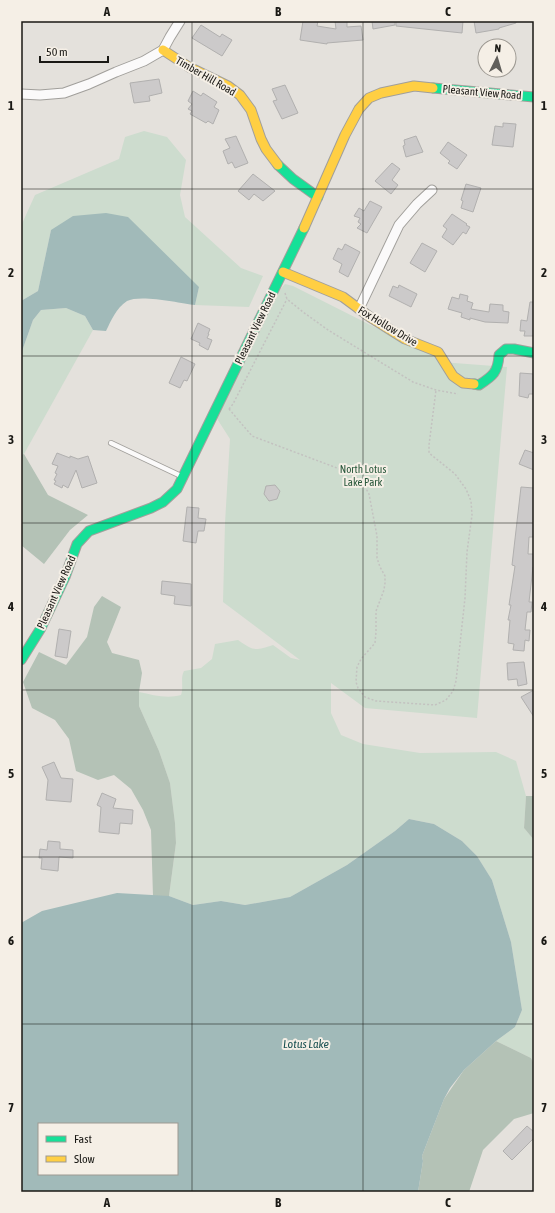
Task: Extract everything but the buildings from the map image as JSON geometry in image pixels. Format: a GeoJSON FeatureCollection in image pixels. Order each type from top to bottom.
{"type":"FeatureCollection","features":[{"type":"Feature","properties":{"kind":"street"},"geometry":{"type":"LineString","coordinates":[[21,94],[40,95],[64,93],[144,61],[163,50],[180,21]]}},
{"type":"Feature","properties":{"kind":"street","name":"Timber Hill Road"},"geometry":{"type":"LineString","coordinates":[[163,50],[187,66],[218,80],[239,95],[250,109],[256,120],[261,139],[272,160],[292,180],[318,197]]}},
{"type":"Feature","properties":{"kind":"street","name":"Pleasant View Road"},"geometry":{"type":"LineString","coordinates":[[21,660],[41,628],[65,577],[77,544],[89,531],[163,502],[177,489],[283,272],[345,135],[359,109],[369,98],[396,89],[414,86],[534,97]]}},
{"type":"Feature","properties":{"kind":"street"},"geometry":{"type":"LineString","coordinates":[[360,309],[399,225],[417,204],[432,190]]}},
{"type":"Feature","properties":{"kind":"street","name":"Fox Hollow Drive"},"geometry":{"type":"LineString","coordinates":[[283,272],[343,298],[405,339],[438,352],[453,376],[463,383],[479,385],[493,376],[499,364],[499,355],[506,349],[534,353]]}},
{"type":"Feature","properties":{"kind":"lane"},"geometry":{"type":"LineString","coordinates":[[111,443],[183,477]]}},
{"type":"Feature","properties":{"kind":"path"},"geometry":{"type":"LineString","coordinates":[[283,289],[287,299],[328,330],[413,382],[436,390],[461,394]]}},
{"type":"Feature","properties":{"kind":"path"},"geometry":{"type":"LineString","coordinates":[[287,299],[233,404],[229,408],[252,436],[345,471],[356,477],[364,485],[369,494],[378,558],[380,567],[385,576],[385,582],[384,590],[376,610],[375,643],[356,667],[356,682],[358,688],[365,697],[376,701],[434,705],[446,700],[453,691],[456,681],[465,598],[467,552],[472,514],[471,501],[455,474],[429,453],[436,390]]}},
{"type":"Feature","properties":{"kind":"green space"},"geometry":{"type":"Polygon","coordinates":[[[144,131],[167,137],[186,160],[180,195],[185,217],[241,268],[263,276],[249,307],[195,305],[199,287],[51,230],[38,291],[21,301],[21,226],[35,195],[119,159],[125,137],[144,131]]]}},
{"type":"Feature","properties":{"kind":"green space","name":"North Lotus Lake Park"},"geometry":{"type":"Polygon","coordinates":[[[285,284],[293,286],[418,349],[435,354],[441,362],[507,367],[477,718],[365,708],[331,683],[331,713],[341,735],[363,744],[420,753],[496,752],[516,761],[526,796],[524,828],[534,840],[534,1064],[531,1058],[496,1041],[515,1027],[522,1010],[511,942],[492,880],[477,856],[462,841],[434,824],[409,819],[395,831],[347,865],[290,897],[245,905],[221,901],[193,905],[169,896],[176,843],[170,783],[159,751],[139,706],[139,692],[165,697],[181,695],[182,677],[184,671],[201,668],[212,659],[215,644],[238,640],[254,649],[273,645],[291,658],[300,660],[223,602],[225,523],[230,439],[214,414],[278,292],[285,284]]]}},
{"type":"Feature","properties":{"kind":"green space"},"geometry":{"type":"Polygon","coordinates":[[[66,308],[85,316],[93,330],[24,454],[21,455],[21,354],[33,320],[41,310],[66,308]]]}},
{"type":"Feature","properties":{"kind":"green space"},"geometry":{"type":"Polygon","coordinates":[[[24,454],[48,495],[88,515],[70,530],[44,564],[21,545],[21,455],[24,454]]]}},
{"type":"Feature","properties":{"kind":"green space"},"geometry":{"type":"Polygon","coordinates":[[[102,596],[121,607],[107,642],[112,653],[139,660],[142,673],[139,692],[139,706],[159,751],[170,783],[176,843],[169,896],[153,896],[151,830],[143,810],[131,789],[114,775],[98,780],[76,771],[69,739],[55,720],[32,708],[23,682],[39,652],[66,665],[87,637],[94,607],[102,596]]]}},
{"type":"Feature","properties":{"kind":"green space"},"geometry":{"type":"Polygon","coordinates":[[[526,796],[534,796],[534,840],[524,828],[526,796]]]}},
{"type":"Feature","properties":{"kind":"green space"},"geometry":{"type":"Polygon","coordinates":[[[496,1041],[531,1058],[534,1064],[534,1113],[514,1119],[483,1150],[469,1192],[418,1192],[423,1161],[422,1156],[444,1099],[464,1070],[496,1041]]]}},
{"type":"Feature","properties":{"kind":"water"},"geometry":{"type":"Polygon","coordinates":[[[106,213],[128,217],[199,287],[195,305],[141,298],[133,299],[127,301],[120,307],[106,331],[93,330],[85,316],[66,308],[41,310],[33,320],[21,354],[21,301],[38,291],[51,230],[73,216],[106,213]]]}},
{"type":"Feature","properties":{"kind":"water","name":"Lotus Lake"},"geometry":{"type":"Polygon","coordinates":[[[409,819],[434,824],[462,841],[477,856],[492,880],[511,942],[522,1010],[515,1027],[496,1041],[464,1070],[450,1088],[444,1099],[422,1156],[423,1161],[418,1192],[21,1192],[21,923],[42,911],[117,893],[169,896],[193,905],[221,901],[245,905],[290,897],[347,865],[395,831],[409,819]]]}},
{"type":"Feature","properties":{"kind":"traffic: fast"},"geometry":{"type":"LineString","coordinates":[[433,88],[534,97]]}},
{"type":"Feature","properties":{"kind":"traffic: fast"},"geometry":{"type":"LineString","coordinates":[[278,165],[293,179],[318,197]]}},
{"type":"Feature","properties":{"kind":"traffic: fast"},"geometry":{"type":"LineString","coordinates":[[21,660],[41,628],[65,577],[77,544],[89,531],[151,508],[163,502],[177,489],[304,228]]}},
{"type":"Feature","properties":{"kind":"traffic: fast"},"geometry":{"type":"LineString","coordinates":[[474,384],[479,385],[494,373],[499,355],[506,349],[534,353]]}},
{"type":"Feature","properties":{"kind":"traffic: slow"},"geometry":{"type":"LineString","coordinates":[[163,50],[189,67],[228,86],[240,95],[251,110],[266,149],[278,165]]}},
{"type":"Feature","properties":{"kind":"traffic: slow"},"geometry":{"type":"LineString","coordinates":[[304,228],[345,135],[359,109],[369,98],[381,93],[414,86],[433,88]]}},
{"type":"Feature","properties":{"kind":"traffic: slow"},"geometry":{"type":"LineString","coordinates":[[283,272],[343,297],[370,317],[405,339],[438,352],[453,376],[463,383],[474,384]]}}]}
